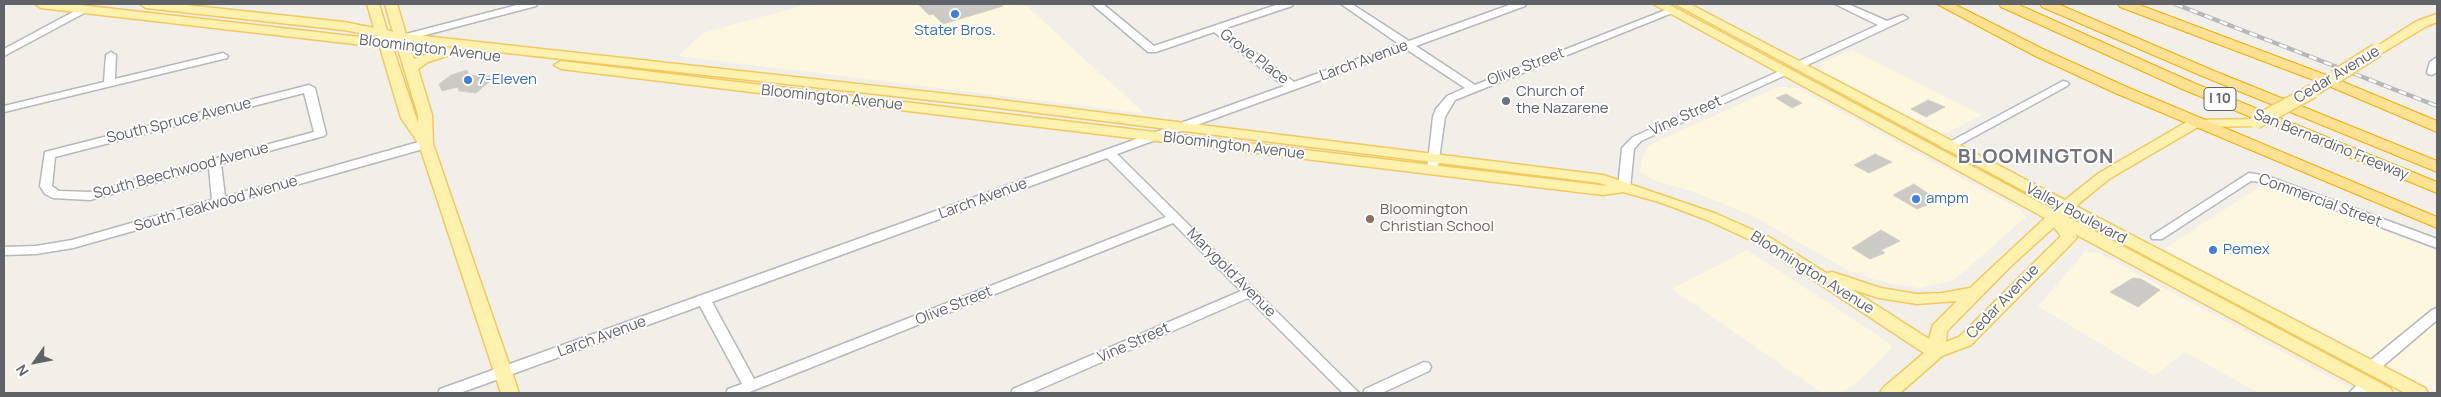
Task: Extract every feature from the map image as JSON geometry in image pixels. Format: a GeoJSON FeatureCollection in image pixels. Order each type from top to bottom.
{"type":"FeatureCollection","features":[{"type":"Feature","properties":{"kind":"highway"},"geometry":{"type":"LineString","coordinates":[[1944,4],[2040,53],[2195,123],[2437,223]]}},
{"type":"Feature","properties":{"kind":"highway","name":"San Bernardino Freeway"},"geometry":{"type":"LineString","coordinates":[[2006,4],[2188,86],[2437,188]]}},
{"type":"Feature","properties":{"kind":"highway","name":"San Bernardino Freeway"},"geometry":{"type":"LineString","coordinates":[[2047,4],[2207,73],[2437,167]]}},
{"type":"Feature","properties":{"kind":"highway"},"geometry":{"type":"LineString","coordinates":[[2125,4],[2332,79],[2437,128]]}},
{"type":"Feature","properties":{"kind":"main road","name":"Bloomington Avenue"},"geometry":{"type":"LineString","coordinates":[[41,4],[384,38]]}},
{"type":"Feature","properties":{"kind":"main road","name":"Bloomington Avenue"},"geometry":{"type":"LineString","coordinates":[[146,4],[344,26],[384,38],[448,52],[943,110],[1155,137],[1434,164]]}},
{"type":"Feature","properties":{"kind":"main road"},"geometry":{"type":"LineString","coordinates":[[391,4],[426,116],[426,144]]}},
{"type":"Feature","properties":{"kind":"main road","name":"Valley Boulevard"},"geometry":{"type":"LineString","coordinates":[[1659,4],[1676,7],[2060,213],[2384,393]]}},
{"type":"Feature","properties":{"kind":"main road"},"geometry":{"type":"LineString","coordinates":[[344,26],[363,21],[375,8]]}},
{"type":"Feature","properties":{"kind":"main road"},"geometry":{"type":"LineString","coordinates":[[375,8],[408,118],[426,144],[510,393]]}},
{"type":"Feature","properties":{"kind":"main road","name":"Cedar Avenue"},"geometry":{"type":"LineString","coordinates":[[1936,352],[1939,329],[2004,263],[2104,176],[2195,123],[2256,122],[2313,91],[2421,24],[2437,18]]}},
{"type":"Feature","properties":{"kind":"main road","name":"Bloomington Avenue"},"geometry":{"type":"LineString","coordinates":[[403,42],[881,91],[1182,128],[1434,164],[1603,191],[1624,188],[1664,199],[1712,217],[1765,241],[1936,352]]}},
{"type":"Feature","properties":{"kind":"main road"},"geometry":{"type":"LineString","coordinates":[[412,67],[430,56],[448,52]]}},
{"type":"Feature","properties":{"kind":"main road","name":"Valley Boulevard"},"geometry":{"type":"LineString","coordinates":[[1791,69],[1948,146],[2060,213]]}},
{"type":"Feature","properties":{"kind":"main road"},"geometry":{"type":"LineString","coordinates":[[651,76],[662,72],[694,75],[723,74]]}},
{"type":"Feature","properties":{"kind":"main road"},"geometry":{"type":"LineString","coordinates":[[872,103],[881,91]]}},
{"type":"Feature","properties":{"kind":"main road","name":"Cedar Avenue"},"geometry":{"type":"LineString","coordinates":[[1889,393],[1936,352],[1965,341],[2069,237],[2060,213]]}},
{"type":"Feature","properties":{"kind":"main road"},"geometry":{"type":"LineString","coordinates":[[1808,268],[1879,293],[1897,296],[1942,298],[1977,292]]}},
{"type":"Feature","properties":{"kind":"main road","name":"Valley Boulevard"},"geometry":{"type":"LineString","coordinates":[[2364,382],[2419,393]]}},
{"type":"Feature","properties":{"kind":"street"},"geometry":{"type":"LineString","coordinates":[[403,42],[532,4]]}},
{"type":"Feature","properties":{"kind":"street"},"geometry":{"type":"LineString","coordinates":[[1097,4],[1152,50],[1288,4]]}},
{"type":"Feature","properties":{"kind":"street"},"geometry":{"type":"LineString","coordinates":[[1346,4],[1472,88]]}},
{"type":"Feature","properties":{"kind":"street","name":"Larch Avenue"},"geometry":{"type":"LineString","coordinates":[[445,393],[1521,4]]}},
{"type":"Feature","properties":{"kind":"street"},"geometry":{"type":"LineString","coordinates":[[1840,4],[1886,25]]}},
{"type":"Feature","properties":{"kind":"street","name":"Olive Street"},"geometry":{"type":"LineString","coordinates":[[1434,164],[1442,110],[1451,98],[1676,7]]}},
{"type":"Feature","properties":{"kind":"street"},"geometry":{"type":"LineString","coordinates":[[4,53],[84,9]]}},
{"type":"Feature","properties":{"kind":"street","name":"Vine Street"},"geometry":{"type":"LineString","coordinates":[[1624,188],[1628,148],[1637,139],[1903,18]]}},
{"type":"Feature","properties":{"kind":"street","name":"Grove Place"},"geometry":{"type":"LineString","coordinates":[[1215,28],[1293,87]]}},
{"type":"Feature","properties":{"kind":"street"},"geometry":{"type":"LineString","coordinates":[[109,84],[111,55]]}},
{"type":"Feature","properties":{"kind":"street"},"geometry":{"type":"LineString","coordinates":[[4,109],[223,56]]}},
{"type":"Feature","properties":{"kind":"street"},"geometry":{"type":"LineString","coordinates":[[2432,72],[2437,60]]}},
{"type":"Feature","properties":{"kind":"street"},"geometry":{"type":"LineString","coordinates":[[1948,146],[2063,84]]}},
{"type":"Feature","properties":{"kind":"street","name":"South Beechwood Avenue"},"geometry":{"type":"LineString","coordinates":[[49,155],[46,186],[49,191],[57,195],[90,196],[320,134],[309,88]]}},
{"type":"Feature","properties":{"kind":"street","name":"South Spruce Avenue"},"geometry":{"type":"LineString","coordinates":[[49,155],[309,88]]}},
{"type":"Feature","properties":{"kind":"street","name":"South Teakwood Avenue"},"geometry":{"type":"LineString","coordinates":[[4,251],[36,250],[74,244],[426,144]]}},
{"type":"Feature","properties":{"kind":"street","name":"Marygold Avenue"},"geometry":{"type":"LineString","coordinates":[[1109,153],[1352,393]]}},
{"type":"Feature","properties":{"kind":"street"},"geometry":{"type":"LineString","coordinates":[[215,163],[219,203]]}},
{"type":"Feature","properties":{"kind":"street","name":"Commercial Street"},"geometry":{"type":"LineString","coordinates":[[2157,236],[2249,177],[2263,179],[2437,244]]}},
{"type":"Feature","properties":{"kind":"street","name":"Olive Street"},"geometry":{"type":"LineString","coordinates":[[734,393],[1175,218]]}},
{"type":"Feature","properties":{"kind":"street","name":"Vine Street"},"geometry":{"type":"LineString","coordinates":[[1018,393],[1250,292]]}},
{"type":"Feature","properties":{"kind":"street"},"geometry":{"type":"LineString","coordinates":[[704,300],[751,386]]}},
{"type":"Feature","properties":{"kind":"street"},"geometry":{"type":"LineString","coordinates":[[2364,382],[2437,313]]}},
{"type":"Feature","properties":{"kind":"street"},"geometry":{"type":"LineString","coordinates":[[1370,393],[1424,367]]}},
{"type":"Feature","properties":{"kind":"shaded area"},"geometry":{"type":"Polygon","coordinates":[[[809,4],[1024,4],[1144,113],[678,56],[703,33],[809,4]]]}},
{"type":"Feature","properties":{"kind":"shaded area"},"geometry":{"type":"Polygon","coordinates":[[[1852,50],[1982,115],[1949,132],[1943,133],[1821,70],[1821,63],[1852,50]]]}},
{"type":"Feature","properties":{"kind":"shaded area"},"geometry":{"type":"Polygon","coordinates":[[[1778,87],[1797,88],[2021,210],[2026,217],[1954,280],[1919,288],[1886,283],[1849,271],[1755,217],[1694,192],[1653,180],[1640,172],[1641,161],[1649,146],[1778,87]]]}},
{"type":"Feature","properties":{"kind":"shaded area"},"geometry":{"type":"Polygon","coordinates":[[[2261,186],[2272,188],[2437,251],[2437,392],[2164,249],[2261,186]]]}},
{"type":"Feature","properties":{"kind":"shaded area"},"geometry":{"type":"Polygon","coordinates":[[[1747,250],[1888,342],[1891,347],[1887,353],[1862,378],[1841,393],[1822,393],[1672,289],[1747,250]]]}},
{"type":"Feature","properties":{"kind":"shaded area"},"geometry":{"type":"Polygon","coordinates":[[[2085,252],[2099,253],[2359,393],[2259,393],[2185,352],[2154,376],[2038,306],[2085,252]]]}},
{"type":"Feature","properties":{"kind":"building","name":"Stater Bros."},"geometry":{"type":"Polygon","coordinates":[[[918,4],[1002,4],[1003,6],[943,24],[933,14],[929,15],[918,4]]]}},
{"type":"Feature","properties":{"kind":"building","name":"7-Eleven"},"geometry":{"type":"Polygon","coordinates":[[[467,70],[469,75],[496,76],[476,93],[459,91],[458,87],[442,91],[439,84],[451,75],[467,70]]]}},
{"type":"Feature","properties":{"kind":"building"},"geometry":{"type":"Polygon","coordinates":[[[1786,94],[1802,103],[1792,108],[1776,98],[1786,94]]]}},
{"type":"Feature","properties":{"kind":"building"},"geometry":{"type":"Polygon","coordinates":[[[1928,100],[1945,107],[1926,117],[1911,109],[1928,100]]]}},
{"type":"Feature","properties":{"kind":"building"},"geometry":{"type":"Polygon","coordinates":[[[1875,154],[1892,162],[1869,173],[1854,165],[1875,154]]]}},
{"type":"Feature","properties":{"kind":"building","name":"ampm"},"geometry":{"type":"Polygon","coordinates":[[[1914,184],[1932,196],[1934,202],[1917,209],[1893,195],[1914,184]]]}},
{"type":"Feature","properties":{"kind":"building"},"geometry":{"type":"Polygon","coordinates":[[[1881,230],[1900,241],[1881,250],[1885,253],[1870,259],[1852,248],[1881,230]]]}},
{"type":"Feature","properties":{"kind":"building"},"geometry":{"type":"Polygon","coordinates":[[[2133,278],[2141,279],[2160,290],[2138,307],[2110,292],[2133,278]]]}},
{"type":"Feature","properties":{"kind":"railway"},"geometry":{"type":"LineString","coordinates":[[2175,4],[2437,106]]}},
{"type":"Feature","properties":{"kind":"place","name":"Stater Bros."},"geometry":{"type":"Point","coordinates":[955,14]}},
{"type":"Feature","properties":{"kind":"place","name":"7-Eleven"},"geometry":{"type":"Point","coordinates":[468,80]}},
{"type":"Feature","properties":{"kind":"place","name":"Church of the Nazarene"},"geometry":{"type":"Point","coordinates":[1506,101]}},
{"type":"Feature","properties":{"kind":"place","name":"ampm"},"geometry":{"type":"Point","coordinates":[1916,199]}},
{"type":"Feature","properties":{"kind":"place","name":"Bloomington Christian School"},"geometry":{"type":"Point","coordinates":[1370,219]}},
{"type":"Feature","properties":{"kind":"place","name":"Pemex"},"geometry":{"type":"Point","coordinates":[2213,250]}},
{"type":"Feature","properties":{"kind":"district","name":"BLOOMINGTON"},"geometry":{"type":"Point","coordinates":[2036,157]}}]}
